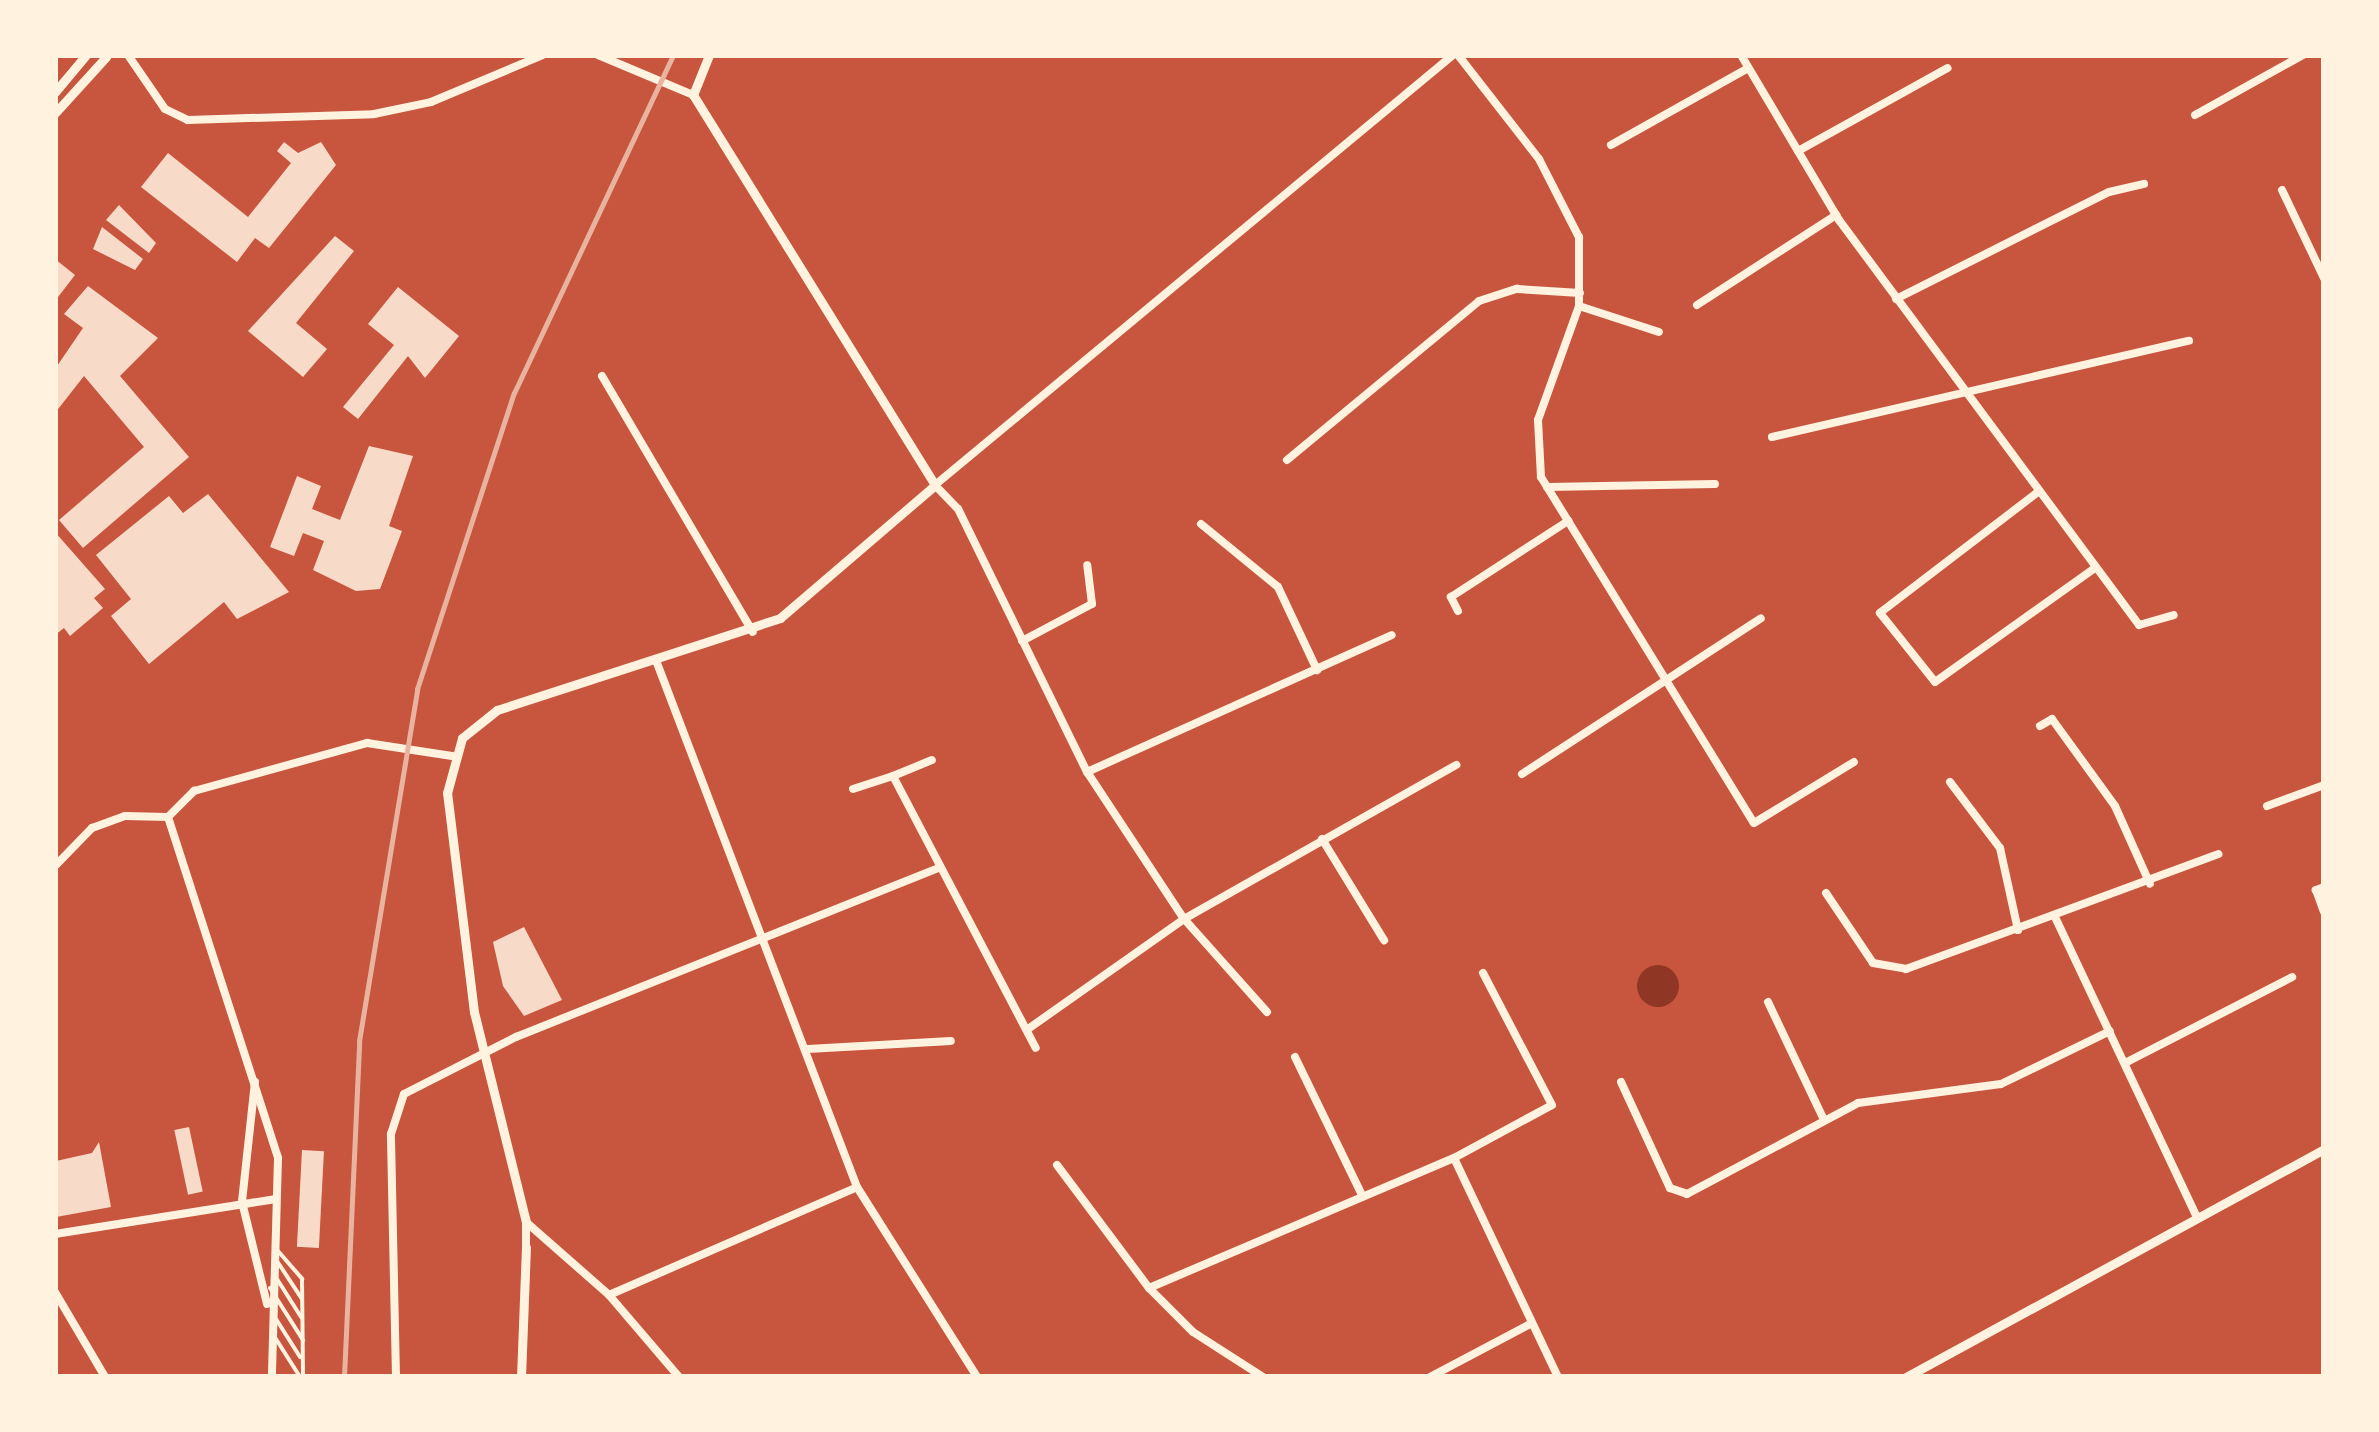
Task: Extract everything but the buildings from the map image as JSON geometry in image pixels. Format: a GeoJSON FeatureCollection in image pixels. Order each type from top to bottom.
{"type":"FeatureCollection","features":[{"type":"Feature","properties":{"kind":"street"},"geometry":{"type":"LineString","coordinates":[[55,92],[86,55]]}},
{"type":"Feature","properties":{"kind":"street"},"geometry":{"type":"LineString","coordinates":[[55,113],[104,56],[120,55]]}},
{"type":"Feature","properties":{"kind":"street"},"geometry":{"type":"LineString","coordinates":[[128,55],[165,109],[188,120],[374,114],[431,102],[544,55]]}},
{"type":"Feature","properties":{"kind":"street"},"geometry":{"type":"LineString","coordinates":[[598,55],[692,95],[935,485],[958,509],[1087,772],[1184,919],[1267,1012]]}},
{"type":"Feature","properties":{"kind":"street"},"geometry":{"type":"LineString","coordinates":[[692,95],[710,55]]}},
{"type":"Feature","properties":{"kind":"street"},"geometry":{"type":"LineString","coordinates":[[521,1377],[526,1222],[484,1056],[447,794],[452,756],[497,710],[752,632],[806,600],[935,485],[1455,55],[1570,210],[1579,306],[1538,420],[1548,487],[1754,823],[1854,762]]}},
{"type":"Feature","properties":{"kind":"street"},"geometry":{"type":"LineString","coordinates":[[1741,55],[1836,215],[1962,393],[2095,568],[2146,629],[2174,616]]}},
{"type":"Feature","properties":{"kind":"street"},"geometry":{"type":"LineString","coordinates":[[2195,114],[2304,55]]}},
{"type":"Feature","properties":{"kind":"street"},"geometry":{"type":"LineString","coordinates":[[1611,145],[1748,68]]}},
{"type":"Feature","properties":{"kind":"street"},"geometry":{"type":"LineString","coordinates":[[1798,152],[1948,68]]}},
{"type":"Feature","properties":{"kind":"street"},"geometry":{"type":"LineString","coordinates":[[1896,299],[2109,192],[2144,184]]}},
{"type":"Feature","properties":{"kind":"street"},"geometry":{"type":"LineString","coordinates":[[2282,190],[2324,278]]}},
{"type":"Feature","properties":{"kind":"street"},"geometry":{"type":"LineString","coordinates":[[1697,304],[1836,215]]}},
{"type":"Feature","properties":{"kind":"street"},"geometry":{"type":"LineString","coordinates":[[1287,460],[1479,302],[1517,289],[1580,293]]}},
{"type":"Feature","properties":{"kind":"street"},"geometry":{"type":"LineString","coordinates":[[1579,306],[1660,332]]}},
{"type":"Feature","properties":{"kind":"street"},"geometry":{"type":"LineString","coordinates":[[1772,437],[2189,342]]}},
{"type":"Feature","properties":{"kind":"street"},"geometry":{"type":"LineString","coordinates":[[602,376],[752,632]]}},
{"type":"Feature","properties":{"kind":"street"},"geometry":{"type":"LineString","coordinates":[[1548,487],[1716,484]]}},
{"type":"Feature","properties":{"kind":"street"},"geometry":{"type":"LineString","coordinates":[[2038,492],[1880,612],[1935,682],[2095,568]]}},
{"type":"Feature","properties":{"kind":"street"},"geometry":{"type":"LineString","coordinates":[[1458,612],[1451,597],[1568,521]]}},
{"type":"Feature","properties":{"kind":"street"},"geometry":{"type":"LineString","coordinates":[[1201,524],[1278,587],[1317,670]]}},
{"type":"Feature","properties":{"kind":"street"},"geometry":{"type":"LineString","coordinates":[[1022,641],[1092,604],[1087,564]]}},
{"type":"Feature","properties":{"kind":"street"},"geometry":{"type":"LineString","coordinates":[[1522,774],[1760,618]]}},
{"type":"Feature","properties":{"kind":"street"},"geometry":{"type":"LineString","coordinates":[[1087,772],[1392,635]]}},
{"type":"Feature","properties":{"kind":"street"},"geometry":{"type":"LineString","coordinates":[[657,663],[808,1049],[857,1186],[977,1377]]}},
{"type":"Feature","properties":{"kind":"street"},"geometry":{"type":"LineString","coordinates":[[2040,726],[2052,719],[2115,806],[2150,884]]}},
{"type":"Feature","properties":{"kind":"street"},"geometry":{"type":"LineString","coordinates":[[55,866],[92,828],[125,816],[168,817],[194,791],[367,743],[452,756]]}},
{"type":"Feature","properties":{"kind":"street"},"geometry":{"type":"LineString","coordinates":[[853,789],[932,760]]}},
{"type":"Feature","properties":{"kind":"street"},"geometry":{"type":"LineString","coordinates":[[1026,1024],[1184,919],[1456,765]]}},
{"type":"Feature","properties":{"kind":"street"},"geometry":{"type":"LineString","coordinates":[[893,776],[1036,1048]]}},
{"type":"Feature","properties":{"kind":"street"},"geometry":{"type":"LineString","coordinates":[[1950,782],[2000,848],[2018,930]]}},
{"type":"Feature","properties":{"kind":"street"},"geometry":{"type":"LineString","coordinates":[[2267,806],[2324,785]]}},
{"type":"Feature","properties":{"kind":"street"},"geometry":{"type":"LineString","coordinates":[[168,817],[278,1158],[268,1306],[272,1377]]}},
{"type":"Feature","properties":{"kind":"street"},"geometry":{"type":"LineString","coordinates":[[1322,839],[1384,940]]}},
{"type":"Feature","properties":{"kind":"street"},"geometry":{"type":"LineString","coordinates":[[1826,893],[1886,971],[2150,884],[2219,854]]}},
{"type":"Feature","properties":{"kind":"street"},"geometry":{"type":"LineString","coordinates":[[396,1377],[394,1109],[404,1094],[762,936],[939,868]]}},
{"type":"Feature","properties":{"kind":"street"},"geometry":{"type":"LineString","coordinates":[[2324,886],[2316,890],[2324,912]]}},
{"type":"Feature","properties":{"kind":"street"},"geometry":{"type":"LineString","coordinates":[[2055,917],[2197,1218]]}},
{"type":"Feature","properties":{"kind":"street"},"geometry":{"type":"LineString","coordinates":[[1149,1288],[1454,1158],[1552,1105],[1483,973]]}},
{"type":"Feature","properties":{"kind":"street"},"geometry":{"type":"LineString","coordinates":[[2125,1063],[2292,978]]}},
{"type":"Feature","properties":{"kind":"street"},"geometry":{"type":"LineString","coordinates":[[1768,1002],[1823,1118]]}},
{"type":"Feature","properties":{"kind":"street"},"geometry":{"type":"LineString","coordinates":[[1621,1082],[1670,1188],[1688,1194],[1823,1118],[1888,1097],[2012,1081],[2110,1031]]}},
{"type":"Feature","properties":{"kind":"street"},"geometry":{"type":"LineString","coordinates":[[808,1049],[951,1041]]}},
{"type":"Feature","properties":{"kind":"street"},"geometry":{"type":"LineString","coordinates":[[1295,1058],[1362,1195]]}},
{"type":"Feature","properties":{"kind":"street"},"geometry":{"type":"LineString","coordinates":[[255,1077],[242,1202],[268,1306]]}},
{"type":"Feature","properties":{"kind":"street"},"geometry":{"type":"LineString","coordinates":[[1906,1377],[2324,1149]]}},
{"type":"Feature","properties":{"kind":"street"},"geometry":{"type":"LineString","coordinates":[[1454,1158],[1558,1377]]}},
{"type":"Feature","properties":{"kind":"street"},"geometry":{"type":"LineString","coordinates":[[1057,1165],[1149,1288],[1193,1332],[1263,1377]]}},
{"type":"Feature","properties":{"kind":"street"},"geometry":{"type":"LineString","coordinates":[[610,1294],[857,1186]]}},
{"type":"Feature","properties":{"kind":"street"},"geometry":{"type":"LineString","coordinates":[[55,1234],[276,1199]]}},
{"type":"Feature","properties":{"kind":"street"},"geometry":{"type":"LineString","coordinates":[[526,1222],[610,1294],[680,1377]]}},
{"type":"Feature","properties":{"kind":"street"},"geometry":{"type":"LineString","coordinates":[[55,1292],[105,1377]]}},
{"type":"Feature","properties":{"kind":"street"},"geometry":{"type":"LineString","coordinates":[[1430,1377],[1530,1324]]}},
{"type":"Feature","properties":{"kind":"lane"},"geometry":{"type":"LineString","coordinates":[[273,1252],[302,1298]]}},
{"type":"Feature","properties":{"kind":"lane"},"geometry":{"type":"LineString","coordinates":[[273,1252],[302,1279],[301,1377]]}},
{"type":"Feature","properties":{"kind":"lane"},"geometry":{"type":"LineString","coordinates":[[272,1271],[302,1319]]}},
{"type":"Feature","properties":{"kind":"lane"},"geometry":{"type":"LineString","coordinates":[[270,1288],[302,1340]]}},
{"type":"Feature","properties":{"kind":"lane"},"geometry":{"type":"LineString","coordinates":[[268,1306],[303,1361]]}},
{"type":"Feature","properties":{"kind":"lane"},"geometry":{"type":"LineString","coordinates":[[269,1329],[301,1377]]}},
{"type":"Feature","properties":{"kind":"shaded area"},"geometry":{"type":"Polygon","coordinates":[[[1658,965],[1673,971],[1679,986],[1673,1001],[1658,1007],[1643,1001],[1637,986],[1643,971],[1658,965]]]}},
{"type":"Feature","properties":{"kind":"railway"},"geometry":{"type":"LineString","coordinates":[[344,1377],[359,1041],[417,689],[514,393],[673,55]]}}]}
